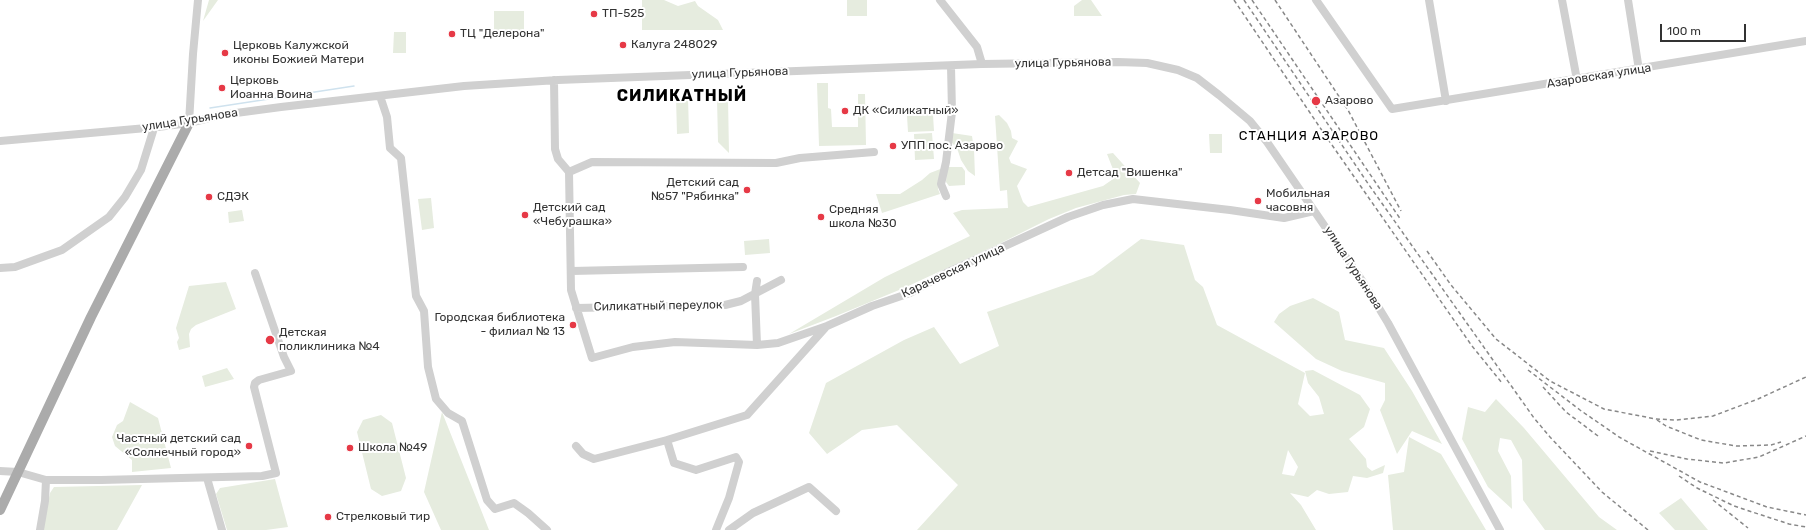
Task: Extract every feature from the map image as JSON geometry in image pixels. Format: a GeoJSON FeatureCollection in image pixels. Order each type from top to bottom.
{"type":"FeatureCollection","features":[{"type":"Feature","properties":{"kind":"main road"},"geometry":{"type":"LineString","coordinates":[[0,510],[91,317],[189,123]]}},
{"type":"Feature","properties":{"kind":"street"},"geometry":{"type":"LineString","coordinates":[[189,123],[198,0]]}},
{"type":"Feature","properties":{"kind":"street"},"geometry":{"type":"LineString","coordinates":[[940,0],[977,47],[982,64]]}},
{"type":"Feature","properties":{"kind":"street","name":"Азаровская улица"},"geometry":{"type":"LineString","coordinates":[[1316,0],[1392,109],[1806,42]]}},
{"type":"Feature","properties":{"kind":"street"},"geometry":{"type":"LineString","coordinates":[[1429,0],[1446,101]]}},
{"type":"Feature","properties":{"kind":"street"},"geometry":{"type":"LineString","coordinates":[[1562,0],[1577,80]]}},
{"type":"Feature","properties":{"kind":"street"},"geometry":{"type":"LineString","coordinates":[[1628,0],[1639,70]]}},
{"type":"Feature","properties":{"kind":"street","name":"улица Гурьянова"},"geometry":{"type":"LineString","coordinates":[[0,140],[154,128],[189,123],[221,115],[464,86],[554,80],[982,64],[1118,62],[1147,63],[1178,70],[1197,78],[1250,121],[1267,142],[1363,282],[1388,323],[1500,530]]}},
{"type":"Feature","properties":{"kind":"street"},"geometry":{"type":"LineString","coordinates":[[946,196],[941,184],[946,162],[952,112],[951,66]]}},
{"type":"Feature","properties":{"kind":"street"},"geometry":{"type":"LineString","coordinates":[[554,80],[555,149],[558,160],[569,172],[572,290],[576,308]]}},
{"type":"Feature","properties":{"kind":"street"},"geometry":{"type":"LineString","coordinates":[[380,96],[387,117],[390,148],[401,158],[416,296],[424,311],[428,367],[436,399],[448,413],[462,422],[487,500],[495,509],[514,503],[547,530]]}},
{"type":"Feature","properties":{"kind":"street"},"geometry":{"type":"LineString","coordinates":[[0,268],[15,267],[62,250],[109,217],[125,198],[141,170],[154,128]]}},
{"type":"Feature","properties":{"kind":"street"},"geometry":{"type":"LineString","coordinates":[[569,172],[592,162],[776,163],[800,158],[874,152]]}},
{"type":"Feature","properties":{"kind":"street","name":"Карачевская улица"},"geometry":{"type":"LineString","coordinates":[[576,308],[592,358],[633,347],[667,343],[757,345],[778,343],[827,326],[872,306],[910,293],[946,273],[1055,223],[1103,205],[1133,199],[1284,218],[1314,211]]}},
{"type":"Feature","properties":{"kind":"street"},"geometry":{"type":"LineString","coordinates":[[572,271],[744,267]]}},
{"type":"Feature","properties":{"kind":"street"},"geometry":{"type":"LineString","coordinates":[[0,471],[18,472],[46,480],[207,478],[262,476],[276,473],[254,387],[255,383],[259,380],[291,371],[284,357],[255,273]]}},
{"type":"Feature","properties":{"kind":"street","name":"Силикатный переулок"},"geometry":{"type":"LineString","coordinates":[[576,308],[725,305],[741,301],[781,280]]}},
{"type":"Feature","properties":{"kind":"street"},"geometry":{"type":"LineString","coordinates":[[757,281],[755,294],[757,345]]}},
{"type":"Feature","properties":{"kind":"street"},"geometry":{"type":"LineString","coordinates":[[576,446],[583,454],[594,460],[667,440],[747,415],[827,326]]}},
{"type":"Feature","properties":{"kind":"street"},"geometry":{"type":"LineString","coordinates":[[667,440],[674,463],[696,470],[736,457],[739,462],[729,498],[716,530]]}},
{"type":"Feature","properties":{"kind":"street"},"geometry":{"type":"LineString","coordinates":[[207,478],[222,530]]}},
{"type":"Feature","properties":{"kind":"street"},"geometry":{"type":"LineString","coordinates":[[40,530],[45,501],[46,480]]}},
{"type":"Feature","properties":{"kind":"street"},"geometry":{"type":"LineString","coordinates":[[729,530],[753,513],[809,487],[836,511]]}},
{"type":"Feature","properties":{"kind":"shaded area"},"geometry":{"type":"Polygon","coordinates":[[[209,0],[218,0],[203,21],[209,0]]]}},
{"type":"Feature","properties":{"kind":"shaded area"},"geometry":{"type":"Polygon","coordinates":[[[642,0],[664,0],[678,6],[695,1],[698,6],[718,20],[723,30],[642,30],[642,0]]]}},
{"type":"Feature","properties":{"kind":"shaded area"},"geometry":{"type":"Polygon","coordinates":[[[847,0],[867,0],[867,16],[847,16],[847,0]]]}},
{"type":"Feature","properties":{"kind":"shaded area"},"geometry":{"type":"Polygon","coordinates":[[[1082,0],[1091,0],[1102,16],[1074,16],[1074,6],[1082,0]]]}},
{"type":"Feature","properties":{"kind":"shaded area"},"geometry":{"type":"Polygon","coordinates":[[[494,11],[524,11],[524,31],[494,31],[494,11]]]}},
{"type":"Feature","properties":{"kind":"shaded area"},"geometry":{"type":"Polygon","coordinates":[[[394,32],[406,32],[406,53],[393,53],[394,32]]]}},
{"type":"Feature","properties":{"kind":"shaded area"},"geometry":{"type":"Polygon","coordinates":[[[817,83],[828,83],[828,108],[831,109],[832,127],[858,127],[858,94],[865,94],[866,145],[819,146],[817,83]]]}},
{"type":"Feature","properties":{"kind":"shaded area"},"geometry":{"type":"Polygon","coordinates":[[[676,97],[688,97],[689,133],[677,134],[676,97]]]}},
{"type":"Feature","properties":{"kind":"shaded area"},"geometry":{"type":"Polygon","coordinates":[[[717,98],[728,98],[729,153],[718,142],[717,98]]]}},
{"type":"Feature","properties":{"kind":"shaded area"},"geometry":{"type":"Polygon","coordinates":[[[933,115],[934,131],[908,132],[907,116],[933,115]]]}},
{"type":"Feature","properties":{"kind":"shaded area"},"geometry":{"type":"Polygon","coordinates":[[[999,115],[1007,123],[1011,131],[1012,138],[1018,141],[1009,158],[1011,163],[1027,169],[1017,186],[1023,202],[1028,207],[1103,186],[1116,177],[1107,154],[1113,153],[1140,183],[1136,194],[1124,195],[1076,208],[1049,219],[904,288],[789,334],[885,277],[970,236],[953,213],[962,210],[1008,208],[1007,190],[1000,191],[995,116],[999,115]]]}},
{"type":"Feature","properties":{"kind":"shaded area"},"geometry":{"type":"Polygon","coordinates":[[[932,133],[934,159],[915,160],[914,134],[932,133]]]}},
{"type":"Feature","properties":{"kind":"shaded area"},"geometry":{"type":"Polygon","coordinates":[[[952,133],[972,136],[975,176],[968,171],[961,160],[958,151],[951,141],[952,133]]]}},
{"type":"Feature","properties":{"kind":"shaded area"},"geometry":{"type":"Polygon","coordinates":[[[1209,134],[1222,134],[1222,153],[1210,153],[1209,134]]]}},
{"type":"Feature","properties":{"kind":"shaded area"},"geometry":{"type":"Polygon","coordinates":[[[947,167],[962,167],[965,171],[965,185],[949,186],[946,182],[947,167]]]}},
{"type":"Feature","properties":{"kind":"shaded area"},"geometry":{"type":"Polygon","coordinates":[[[943,168],[938,189],[940,194],[882,213],[876,194],[900,194],[930,173],[943,168]]]}},
{"type":"Feature","properties":{"kind":"shaded area"},"geometry":{"type":"Polygon","coordinates":[[[431,198],[434,228],[422,230],[418,199],[431,198]]]}},
{"type":"Feature","properties":{"kind":"shaded area"},"geometry":{"type":"Polygon","coordinates":[[[242,210],[244,221],[229,223],[228,212],[242,210]]]}},
{"type":"Feature","properties":{"kind":"shaded area"},"geometry":{"type":"Polygon","coordinates":[[[769,239],[770,253],[745,255],[744,241],[769,239]]]}},
{"type":"Feature","properties":{"kind":"shaded area"},"geometry":{"type":"Polygon","coordinates":[[[1141,239],[1184,245],[1195,280],[1203,287],[1217,325],[1305,373],[1298,404],[1310,416],[1324,414],[1319,397],[1308,383],[1305,371],[1313,370],[1360,395],[1370,409],[1364,427],[1349,439],[1366,459],[1367,467],[1372,471],[1385,465],[1383,473],[1367,478],[1353,476],[1348,492],[1329,494],[1317,490],[1308,497],[1290,493],[1301,505],[1316,530],[917,530],[958,485],[897,425],[862,430],[827,454],[809,433],[826,383],[904,340],[934,327],[960,364],[999,346],[987,312],[1093,275],[1141,239]],[[1288,450],[1282,474],[1294,476],[1298,467],[1288,450]]]}},
{"type":"Feature","properties":{"kind":"shaded area"},"geometry":{"type":"Polygon","coordinates":[[[226,282],[236,309],[196,325],[191,329],[189,334],[190,347],[179,350],[177,342],[179,338],[176,328],[189,286],[226,282]]]}},
{"type":"Feature","properties":{"kind":"shaded area"},"geometry":{"type":"Polygon","coordinates":[[[1313,298],[1339,312],[1345,340],[1384,348],[1412,391],[1442,444],[1412,431],[1397,454],[1380,410],[1385,400],[1385,383],[1342,371],[1316,359],[1274,322],[1279,314],[1290,306],[1313,298]]]}},
{"type":"Feature","properties":{"kind":"shaded area"},"geometry":{"type":"Polygon","coordinates":[[[227,368],[234,379],[205,387],[202,376],[227,368]]]}},
{"type":"Feature","properties":{"kind":"shaded area"},"geometry":{"type":"Polygon","coordinates":[[[1496,399],[1524,428],[1599,517],[1617,530],[1545,530],[1523,500],[1522,460],[1511,440],[1500,438],[1498,451],[1511,476],[1512,509],[1488,487],[1462,439],[1468,407],[1485,412],[1496,399]]]}},
{"type":"Feature","properties":{"kind":"shaded area"},"geometry":{"type":"Polygon","coordinates":[[[130,402],[158,418],[171,468],[132,472],[132,460],[115,446],[112,437],[117,425],[123,421],[130,402]]]}},
{"type":"Feature","properties":{"kind":"shaded area"},"geometry":{"type":"Polygon","coordinates":[[[442,412],[489,530],[441,530],[424,492],[442,412]]]}},
{"type":"Feature","properties":{"kind":"shaded area"},"geometry":{"type":"Polygon","coordinates":[[[381,415],[392,423],[406,478],[401,491],[382,496],[371,489],[357,432],[363,420],[381,415]]]}},
{"type":"Feature","properties":{"kind":"shaded area"},"geometry":{"type":"Polygon","coordinates":[[[1409,437],[1441,454],[1486,530],[1393,530],[1388,475],[1404,472],[1409,437]]]}},
{"type":"Feature","properties":{"kind":"shaded area"},"geometry":{"type":"Polygon","coordinates":[[[275,479],[288,527],[266,530],[227,530],[216,494],[220,488],[275,479]]]}},
{"type":"Feature","properties":{"kind":"shaded area"},"geometry":{"type":"Polygon","coordinates":[[[142,485],[117,530],[43,530],[50,493],[54,487],[142,485]]]}},
{"type":"Feature","properties":{"kind":"shaded area"},"geometry":{"type":"Polygon","coordinates":[[[1681,498],[1708,530],[1675,530],[1659,513],[1681,498]]]}},
{"type":"Feature","properties":{"kind":"waterway"},"geometry":{"type":"LineString","coordinates":[[210,108],[354,86]]}},
{"type":"Feature","properties":{"kind":"railway"},"geometry":{"type":"LineString","coordinates":[[1234,0],[1325,135],[1472,346],[1502,383]]}},
{"type":"Feature","properties":{"kind":"railway"},"geometry":{"type":"LineString","coordinates":[[1244,0],[1369,185],[1534,418],[1602,492],[1648,530]]}},
{"type":"Feature","properties":{"kind":"railway"},"geometry":{"type":"LineString","coordinates":[[1252,0],[1401,220]]}},
{"type":"Feature","properties":{"kind":"railway"},"geometry":{"type":"LineString","coordinates":[[1275,0],[1348,110],[1401,211]]}},
{"type":"Feature","properties":{"kind":"railway"},"geometry":{"type":"LineString","coordinates":[[1427,251],[1451,285],[1496,339],[1550,381],[1604,409],[1656,419],[1676,420],[1713,416],[1758,399],[1806,377]]}},
{"type":"Feature","properties":{"kind":"railway"},"geometry":{"type":"LineString","coordinates":[[1528,370],[1580,410],[1619,437],[1700,482],[1767,507],[1806,515]]}},
{"type":"Feature","properties":{"kind":"railway"},"geometry":{"type":"LineString","coordinates":[[1543,387],[1566,412],[1598,436]]}},
{"type":"Feature","properties":{"kind":"railway"},"geometry":{"type":"LineString","coordinates":[[1657,420],[1666,426],[1701,440],[1736,446],[1771,445],[1781,442]]}},
{"type":"Feature","properties":{"kind":"railway"},"geometry":{"type":"LineString","coordinates":[[1650,451],[1687,459],[1724,463],[1759,457],[1806,436]]}},
{"type":"Feature","properties":{"kind":"railway"},"geometry":{"type":"LineString","coordinates":[[1679,476],[1697,488],[1734,506],[1789,524],[1806,527]]}},
{"type":"Feature","properties":{"kind":"railway"},"geometry":{"type":"LineString","coordinates":[[1713,500],[1748,528]]}},
{"type":"Feature","properties":{"kind":"place","name":"ТП-525"},"geometry":{"type":"Point","coordinates":[594,14]}},
{"type":"Feature","properties":{"kind":"place","name":"ТЦ \"Делерона\""},"geometry":{"type":"Point","coordinates":[452,34]}},
{"type":"Feature","properties":{"kind":"place","name":"Калуга 248029"},"geometry":{"type":"Point","coordinates":[623,45]}},
{"type":"Feature","properties":{"kind":"place","name":"Церковь Калужской иконы Божией Матери"},"geometry":{"type":"Point","coordinates":[225,53]}},
{"type":"Feature","properties":{"kind":"place","name":"Церковь Иоанна Воина"},"geometry":{"type":"Point","coordinates":[222,88]}},
{"type":"Feature","properties":{"kind":"place","name":"Азарово"},"geometry":{"type":"Point","coordinates":[1316,101]}},
{"type":"Feature","properties":{"kind":"place","name":"ДК «Силикатный»"},"geometry":{"type":"Point","coordinates":[845,111]}},
{"type":"Feature","properties":{"kind":"place","name":"УПП пос. Азарово"},"geometry":{"type":"Point","coordinates":[893,146]}},
{"type":"Feature","properties":{"kind":"place","name":"Детсад \"Вишенка\""},"geometry":{"type":"Point","coordinates":[1069,173]}},
{"type":"Feature","properties":{"kind":"place","name":"Детский сад №57 \"Рябинка\""},"geometry":{"type":"Point","coordinates":[747,190]}},
{"type":"Feature","properties":{"kind":"place","name":"СДЭК"},"geometry":{"type":"Point","coordinates":[209,197]}},
{"type":"Feature","properties":{"kind":"place","name":"Мобильная часовня"},"geometry":{"type":"Point","coordinates":[1258,201]}},
{"type":"Feature","properties":{"kind":"place","name":"Детский сад «Чебурашка»"},"geometry":{"type":"Point","coordinates":[525,215]}},
{"type":"Feature","properties":{"kind":"place","name":"Средняя школа №30"},"geometry":{"type":"Point","coordinates":[821,217]}},
{"type":"Feature","properties":{"kind":"place","name":"Городская библиотека - филиал № 13"},"geometry":{"type":"Point","coordinates":[573,325]}},
{"type":"Feature","properties":{"kind":"place","name":"Детская поликлиника №4"},"geometry":{"type":"Point","coordinates":[270,340]}},
{"type":"Feature","properties":{"kind":"place","name":"Частный детский сад «Солнечный город»"},"geometry":{"type":"Point","coordinates":[249,446]}},
{"type":"Feature","properties":{"kind":"place","name":"Школа №49"},"geometry":{"type":"Point","coordinates":[350,448]}},
{"type":"Feature","properties":{"kind":"place","name":"Стрелковый тир"},"geometry":{"type":"Point","coordinates":[328,517]}},
{"type":"Feature","properties":{"kind":"district","name":"СИЛИКАТНЫЙ"},"geometry":{"type":"Point","coordinates":[682,96]}},
{"type":"Feature","properties":{"kind":"district","name":"СТАНЦИЯ АЗАРОВО"},"geometry":{"type":"Point","coordinates":[1309,136]}}]}
